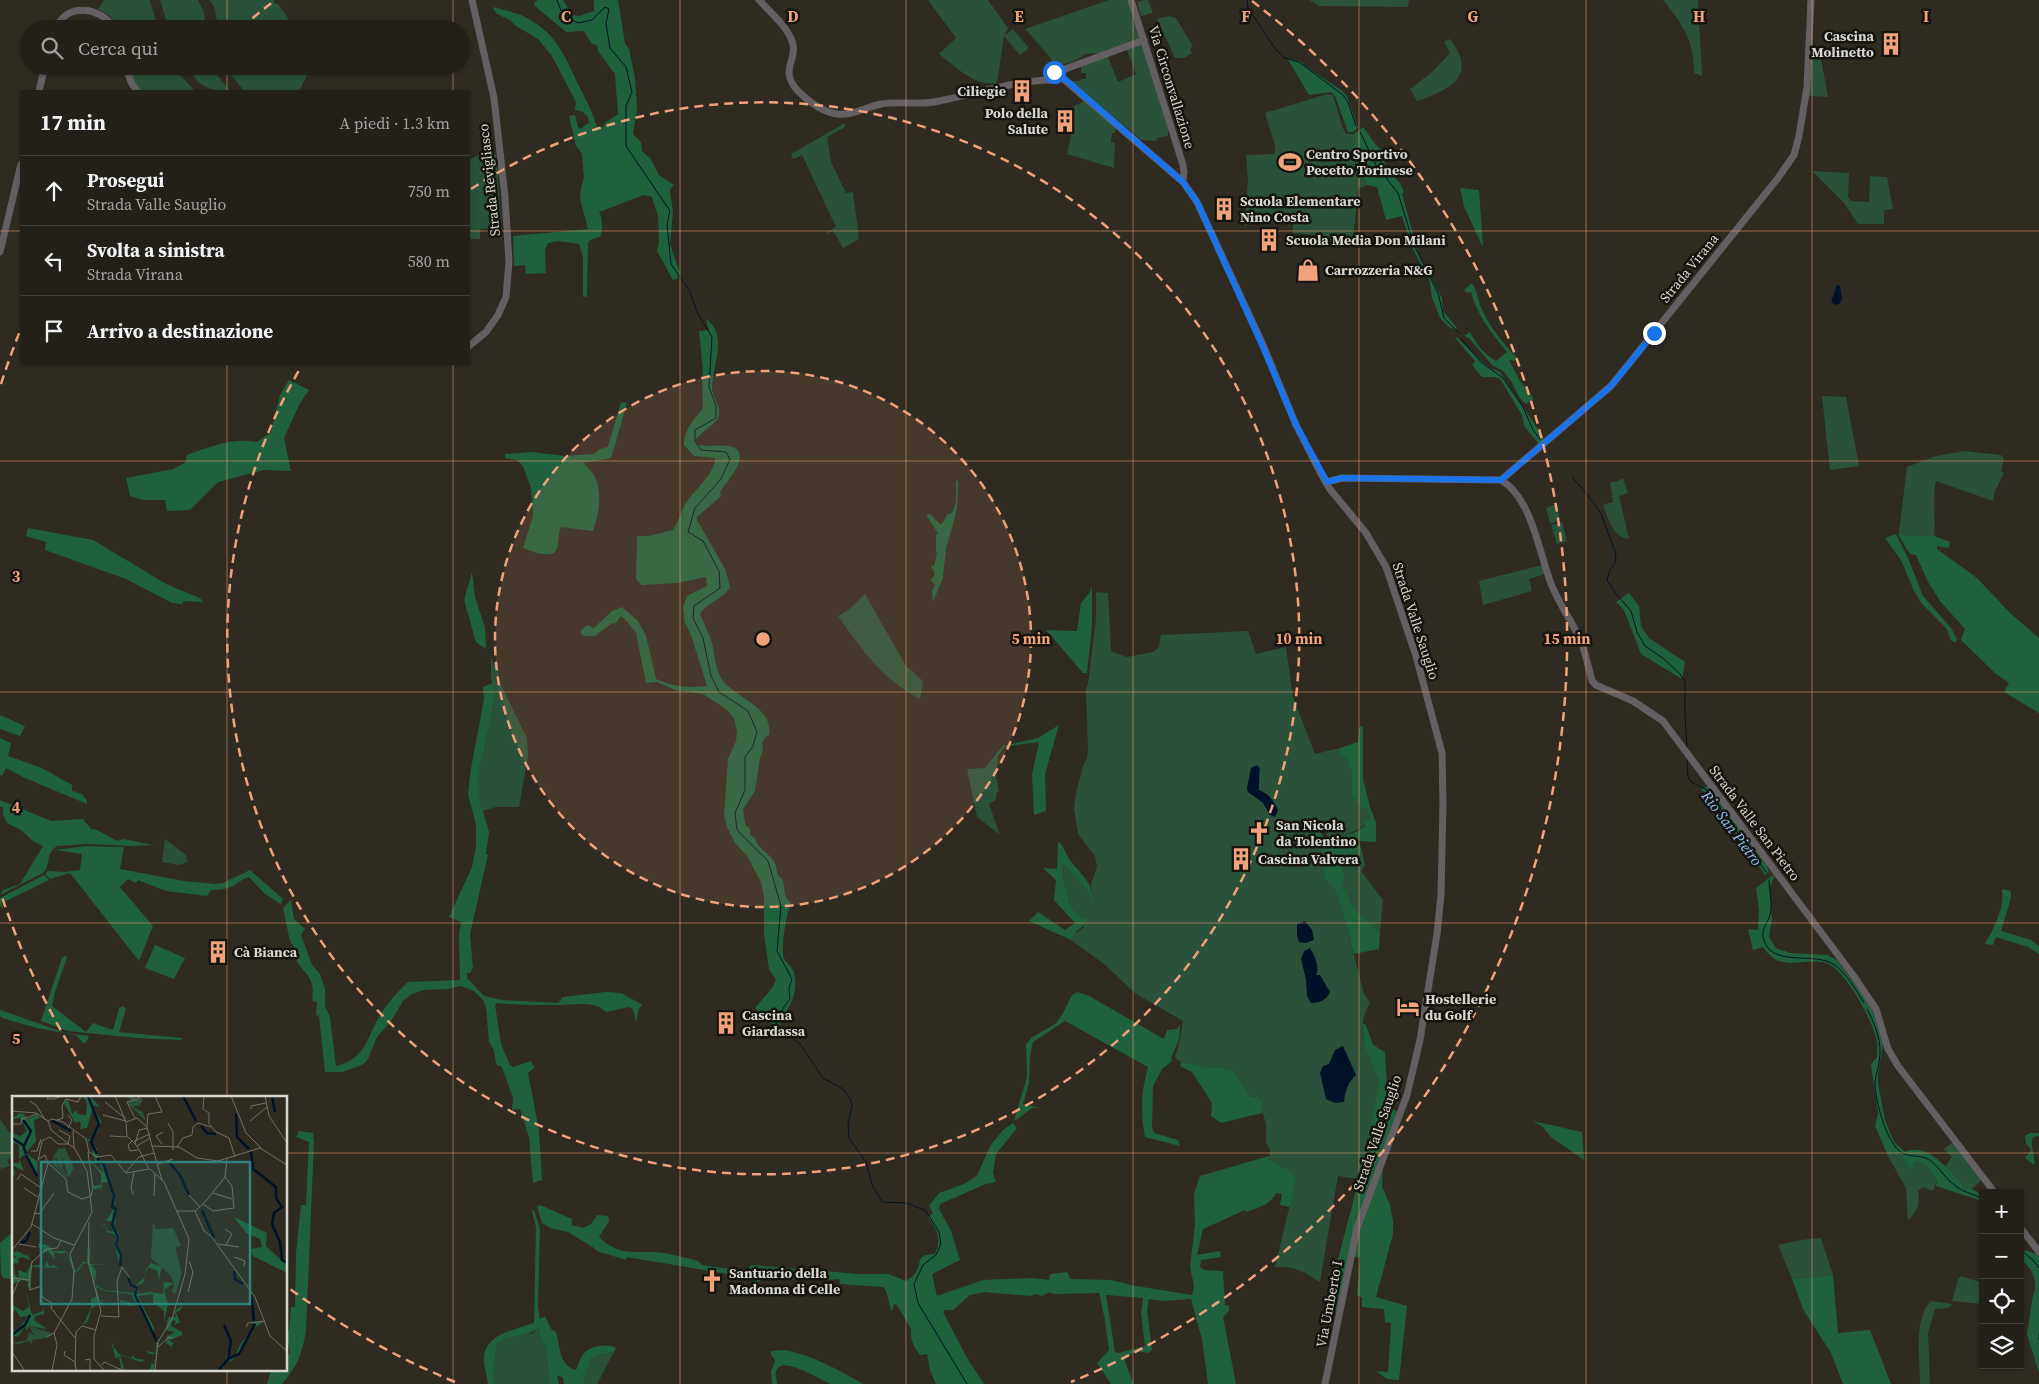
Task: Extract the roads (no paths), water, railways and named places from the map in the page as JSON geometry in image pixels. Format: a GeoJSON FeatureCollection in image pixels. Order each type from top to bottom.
{"type":"FeatureCollection","features":[{"type":"Feature","properties":{"kind":"street","name":"Strada Revigliasco"},"geometry":{"type":"LineString","coordinates":[[470,345],[486,332],[498,315],[506,298],[509,280],[505,197],[494,98],[472,0]]}},
{"type":"Feature","properties":{"kind":"street"},"geometry":{"type":"LineString","coordinates":[[758,0],[784,27],[792,42],[789,68],[790,78],[797,90],[811,102],[830,113],[841,114],[882,104],[932,102],[992,88],[1058,76],[1144,40]]}},
{"type":"Feature","properties":{"kind":"street","name":"Via Circonvallazione"},"geometry":{"type":"LineString","coordinates":[[1132,0],[1183,165],[1183,182]]}},
{"type":"Feature","properties":{"kind":"street","name":"Strada Virana"},"geometry":{"type":"LineString","coordinates":[[1501,480],[1611,386],[1778,178],[1794,155],[1807,86],[1811,0]]}},
{"type":"Feature","properties":{"kind":"street"},"geometry":{"type":"LineString","coordinates":[[60,20],[67,15],[82,10],[90,10],[104,15],[108,20]]}},
{"type":"Feature","properties":{"kind":"street"},"geometry":{"type":"LineString","coordinates":[[39,90],[43,75]]}},
{"type":"Feature","properties":{"kind":"street"},"geometry":{"type":"LineString","coordinates":[[128,75],[136,90]]}},
{"type":"Feature","properties":{"kind":"street","name":"Strada Valle Sauglio"},"geometry":{"type":"LineString","coordinates":[[1058,76],[1183,182],[1197,202],[1296,425],[1329,488],[1366,533],[1386,566],[1416,656],[1442,753],[1441,895],[1437,938],[1420,1040],[1407,1095],[1357,1228]]}},
{"type":"Feature","properties":{"kind":"street"},"geometry":{"type":"LineString","coordinates":[[0,252],[20,168]]}},
{"type":"Feature","properties":{"kind":"street"},"geometry":{"type":"LineString","coordinates":[[1327,482],[1342,478],[1501,480]]}},
{"type":"Feature","properties":{"kind":"street","name":"Strada Valle San Pietro"},"geometry":{"type":"LineString","coordinates":[[1501,480],[1508,484],[1515,493],[1532,523],[1552,586],[1582,643],[1592,681],[1596,686],[1633,701],[1662,721],[1853,975],[1876,1009],[1888,1049],[1898,1066],[1991,1189]]}},
{"type":"Feature","properties":{"kind":"street","name":"Via Umberto I"},"geometry":{"type":"LineString","coordinates":[[1325,1384],[1357,1228]]}},
{"type":"Feature","properties":{"kind":"street"},"geometry":{"type":"LineString","coordinates":[[2024,1232],[2039,1252]]}},
{"type":"Feature","properties":{"kind":"water"},"geometry":{"type":"Polygon","coordinates":[[[1837,285],[1840,286],[1842,299],[1836,305],[1831,302],[1837,285]]]}},
{"type":"Feature","properties":{"kind":"water"},"geometry":{"type":"Polygon","coordinates":[[[1257,765],[1260,768],[1259,790],[1268,795],[1275,804],[1278,810],[1275,817],[1270,815],[1263,803],[1248,792],[1251,768],[1257,765]]]}},
{"type":"Feature","properties":{"kind":"water"},"geometry":{"type":"Polygon","coordinates":[[[1305,921],[1312,930],[1314,940],[1306,943],[1299,942],[1297,935],[1297,924],[1305,921]]]}},
{"type":"Feature","properties":{"kind":"water"},"geometry":{"type":"Polygon","coordinates":[[[1310,948],[1317,965],[1316,975],[1320,975],[1330,992],[1322,1000],[1311,1003],[1307,996],[1306,980],[1301,959],[1304,951],[1310,948]]]}},
{"type":"Feature","properties":{"kind":"water"},"geometry":{"type":"Polygon","coordinates":[[[1343,1046],[1356,1075],[1347,1087],[1344,1102],[1335,1103],[1326,1099],[1320,1073],[1323,1066],[1329,1064],[1335,1050],[1343,1046]]]}},
{"type":"Feature","properties":{"kind":"waterway"},"geometry":{"type":"LineString","coordinates":[[557,0],[563,15],[578,23],[592,20],[605,7],[609,9],[606,24],[610,48],[626,67],[632,92],[626,106],[626,146],[670,211],[667,224],[671,264],[689,290],[698,314],[712,337],[709,387],[716,406],[716,418],[695,430],[695,441],[701,450],[726,452],[730,459],[721,479],[695,508],[688,532],[703,541],[719,571],[720,588],[694,606],[693,618],[703,638],[711,676],[719,692],[748,711],[757,732],[753,746],[745,757],[745,790],[735,813],[737,830],[768,861],[781,906],[777,951],[792,979],[789,988],[790,999],[776,1018],[777,1026],[800,1044],[823,1078],[843,1089],[850,1098],[852,1106],[848,1124],[849,1138],[866,1162],[872,1185],[882,1202],[907,1203],[926,1211],[939,1232],[941,1244],[936,1255],[923,1265],[914,1284],[918,1303],[967,1384]]}},
{"type":"Feature","properties":{"kind":"waterway","name":"Rio San Pietro"},"geometry":{"type":"LineString","coordinates":[[1247,0],[1248,8],[1276,50],[1285,58],[1299,62],[1343,95],[1348,102],[1356,126]]}},
{"type":"Feature","properties":{"kind":"waterway","name":"Rio San Pietro"},"geometry":{"type":"LineString","coordinates":[[1360,132],[1376,165],[1398,193],[1414,245],[1438,293],[1444,318],[1459,333]]}},
{"type":"Feature","properties":{"kind":"waterway","name":"Rio San Pietro"},"geometry":{"type":"LineString","coordinates":[[1461,339],[1482,363],[1503,378],[1523,407],[1533,430],[1540,439]]}},
{"type":"Feature","properties":{"kind":"waterway","name":"Rio San Pietro"},"geometry":{"type":"LineString","coordinates":[[1572,477],[1601,514],[1616,554],[1615,563],[1610,570],[1607,580],[1631,611],[1637,632],[1645,646],[1664,659],[1680,674],[1685,682],[1687,748]]}},
{"type":"Feature","properties":{"kind":"waterway","name":"Rio San Pietro"},"geometry":{"type":"LineString","coordinates":[[1687,760],[1688,777],[1691,782],[1707,790],[1766,872]]}},
{"type":"Feature","properties":{"kind":"waterway","name":"Rio San Pietro"},"geometry":{"type":"LineString","coordinates":[[1769,880],[1771,911],[1763,933],[1767,946],[1773,952],[1782,956],[1824,960],[1833,964],[1846,976],[1864,1003]]}},
{"type":"Feature","properties":{"kind":"waterway","name":"Rio San Pietro"},"geometry":{"type":"LineString","coordinates":[[1867,1009],[1876,1030],[1880,1048],[1875,1083],[1877,1100],[1891,1141],[1902,1153],[1928,1159],[1955,1186],[1979,1197]]}},
{"type":"Feature","properties":{"kind":"waterway","name":"Rio San Pietro"},"geometry":{"type":"LineString","coordinates":[[2024,1252],[2039,1268]]}},
{"type":"Feature","properties":{"kind":"waterway","name":"Rio San Pietro"},"geometry":{"type":"LineString","coordinates":[[2039,1333],[2039,1340]]}},
{"type":"Feature","properties":{"kind":"place","name":"Cascina Molinetto"},"geometry":{"type":"Point","coordinates":[1891,44]}},
{"type":"Feature","properties":{"kind":"place","name":"Ciliegie"},"geometry":{"type":"Point","coordinates":[1022,91]}},
{"type":"Feature","properties":{"kind":"place","name":"Polo della Salute"},"geometry":{"type":"Point","coordinates":[1065,121]}},
{"type":"Feature","properties":{"kind":"place","name":"Centro Sportivo Pecetto Torinese"},"geometry":{"type":"Point","coordinates":[1290,162]}},
{"type":"Feature","properties":{"kind":"place","name":"Scuola Elementare Nino Costa"},"geometry":{"type":"Point","coordinates":[1224,209]}},
{"type":"Feature","properties":{"kind":"place","name":"Scuola Media Don Milani"},"geometry":{"type":"Point","coordinates":[1269,240]}},
{"type":"Feature","properties":{"kind":"place","name":"Carrozzeria N&G"},"geometry":{"type":"Point","coordinates":[1308,270]}},
{"type":"Feature","properties":{"kind":"place","name":"San Nicola da Tolentino"},"geometry":{"type":"Point","coordinates":[1259,833]}},
{"type":"Feature","properties":{"kind":"place","name":"Cascina Valvera"},"geometry":{"type":"Point","coordinates":[1241,859]}},
{"type":"Feature","properties":{"kind":"place","name":"Cà Bianca"},"geometry":{"type":"Point","coordinates":[218,952]}},
{"type":"Feature","properties":{"kind":"place","name":"Hostellerie du Golf"},"geometry":{"type":"Point","coordinates":[1408,1007]}},
{"type":"Feature","properties":{"kind":"place","name":"Cascina Giardassa"},"geometry":{"type":"Point","coordinates":[726,1023]}},
{"type":"Feature","properties":{"kind":"place","name":"Santuario della Madonna di Celle"},"geometry":{"type":"Point","coordinates":[712,1281]}}]}
